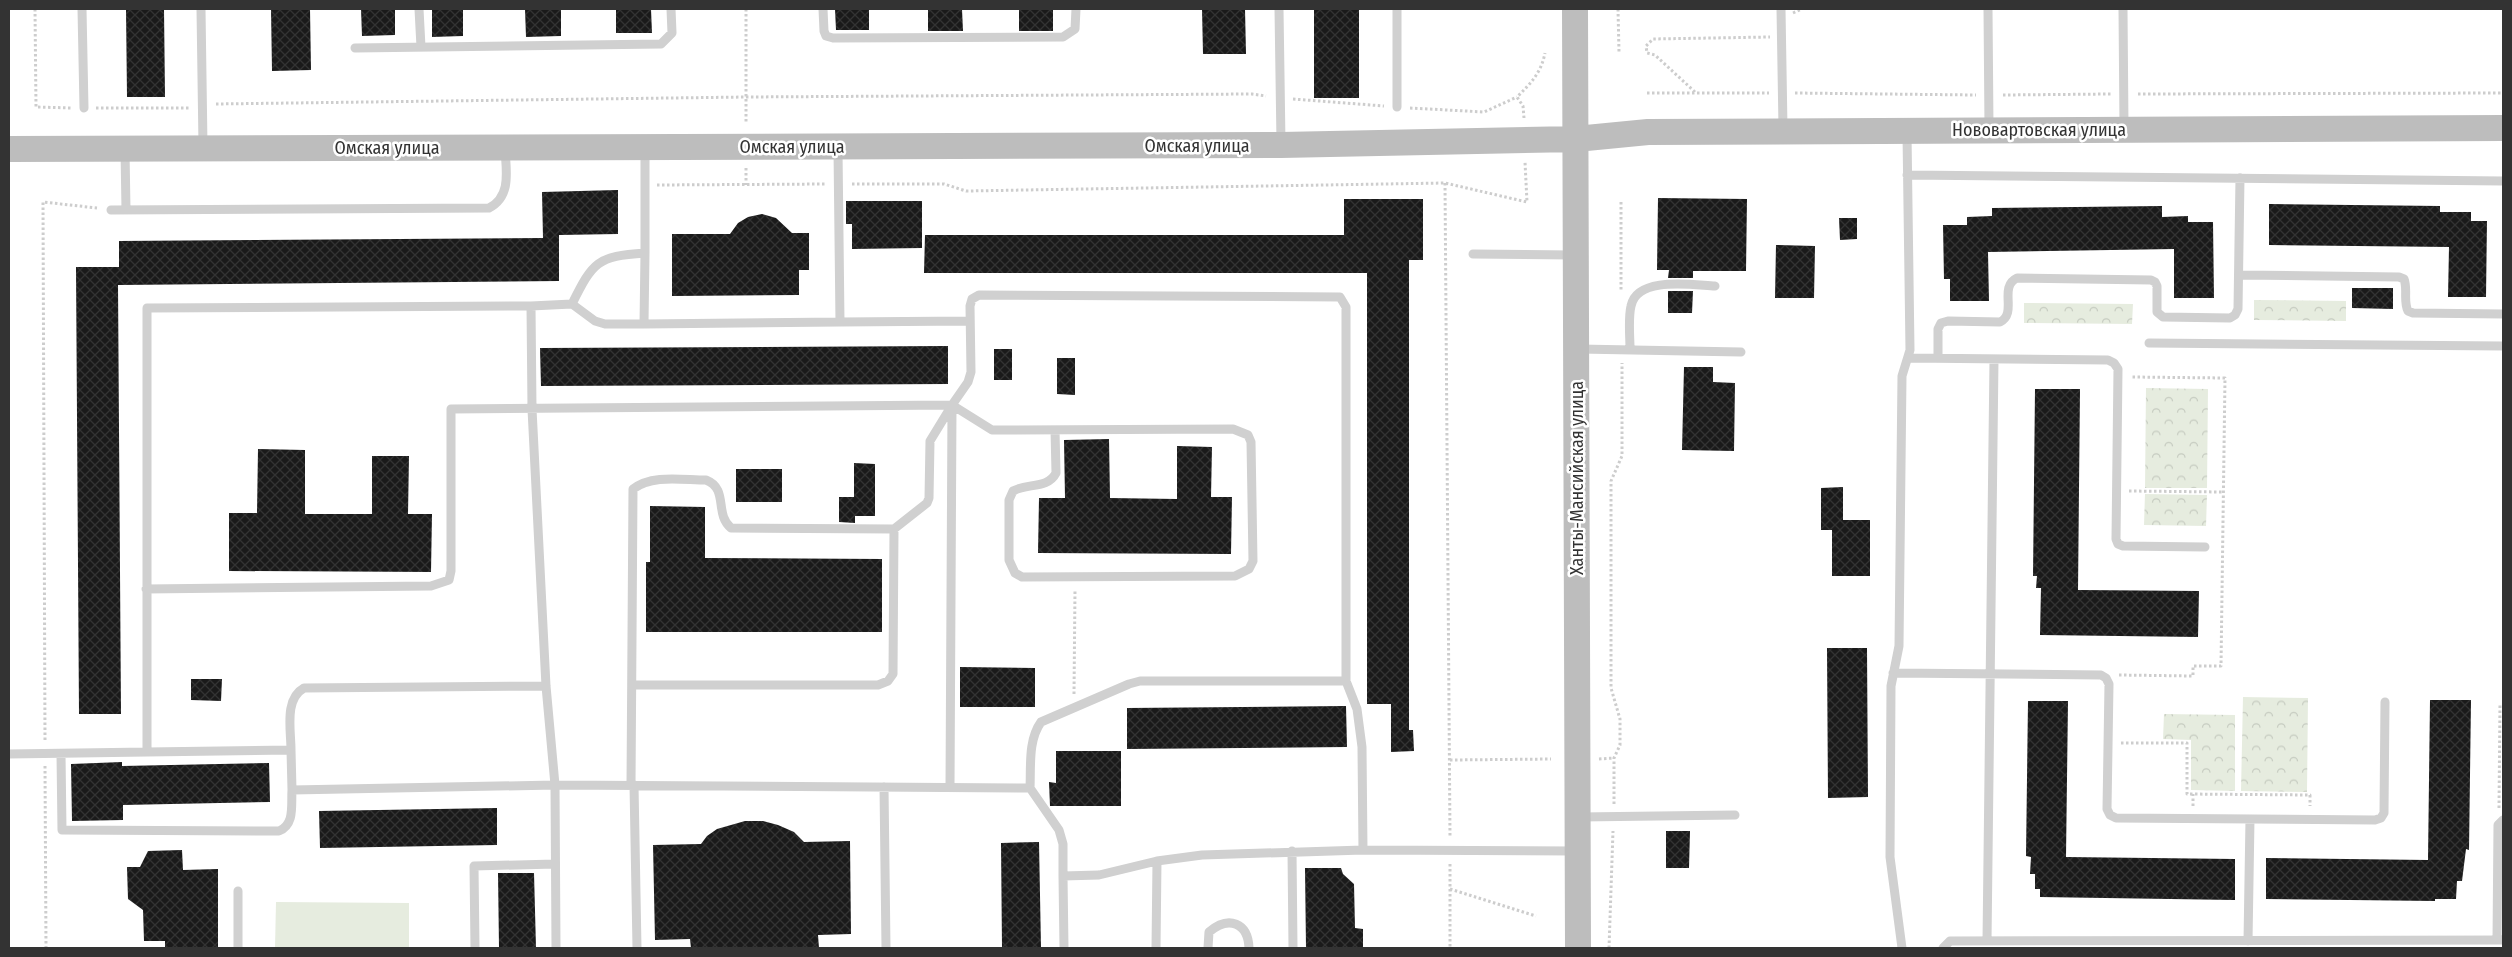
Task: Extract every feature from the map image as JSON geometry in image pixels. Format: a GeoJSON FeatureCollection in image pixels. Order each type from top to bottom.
{"type":"FeatureCollection","features":[{"type":"Feature","properties":{"kind":"main road","name":"Ханты-Мансийская улица"},"geometry":{"type":"LineString","coordinates":[[1575,9],[1579,948]]}},
{"type":"Feature","properties":{"kind":"main road","name":"Нововартовская улица"},"geometry":{"type":"LineString","coordinates":[[1576,139],[1648,132],[2503,128]]}},
{"type":"Feature","properties":{"kind":"main road","name":"Омская улица"},"geometry":{"type":"LineString","coordinates":[[9,150],[1280,145],[1576,139]]}},
{"type":"Feature","properties":{"kind":"lane"},"geometry":{"type":"LineString","coordinates":[[82,9],[84,108]]}},
{"type":"Feature","properties":{"kind":"lane"},"geometry":{"type":"LineString","coordinates":[[201,9],[203,148]]}},
{"type":"Feature","properties":{"kind":"lane"},"geometry":{"type":"LineString","coordinates":[[420,9],[420,47]]}},
{"type":"Feature","properties":{"kind":"lane"},"geometry":{"type":"LineString","coordinates":[[355,48],[661,44],[672,33],[671,9]]}},
{"type":"Feature","properties":{"kind":"lane"},"geometry":{"type":"LineString","coordinates":[[823,9],[824,31],[826,36],[833,38],[1063,37],[1075,29],[1076,9]]}},
{"type":"Feature","properties":{"kind":"lane"},"geometry":{"type":"LineString","coordinates":[[1279,9],[1280,145]]}},
{"type":"Feature","properties":{"kind":"lane"},"geometry":{"type":"LineString","coordinates":[[1397,9],[1397,107]]}},
{"type":"Feature","properties":{"kind":"lane"},"geometry":{"type":"LineString","coordinates":[[1781,9],[1783,131]]}},
{"type":"Feature","properties":{"kind":"lane"},"geometry":{"type":"LineString","coordinates":[[1988,9],[1989,131]]}},
{"type":"Feature","properties":{"kind":"lane"},"geometry":{"type":"LineString","coordinates":[[2122,9],[2124,129]]}},
{"type":"Feature","properties":{"kind":"lane"},"geometry":{"type":"LineString","coordinates":[[1902,948],[1890,857],[1891,686],[1899,646],[1902,376],[1909,358],[1907,131]]}},
{"type":"Feature","properties":{"kind":"lane"},"geometry":{"type":"LineString","coordinates":[[644,324],[645,147]]}},
{"type":"Feature","properties":{"kind":"lane"},"geometry":{"type":"LineString","coordinates":[[838,147],[840,184],[840,322]]}},
{"type":"Feature","properties":{"kind":"lane"},"geometry":{"type":"LineString","coordinates":[[111,210],[490,208],[498,203],[506,186],[505,148]]}},
{"type":"Feature","properties":{"kind":"lane"},"geometry":{"type":"LineString","coordinates":[[125,149],[126,210]]}},
{"type":"Feature","properties":{"kind":"lane"},"geometry":{"type":"LineString","coordinates":[[1907,175],[2503,181]]}},
{"type":"Feature","properties":{"kind":"lane"},"geometry":{"type":"LineString","coordinates":[[1938,358],[1938,328],[1941,323],[1948,321],[2000,322],[2008,314],[2008,287],[2010,282],[2017,278],[2151,280],[2158,286],[2157,312],[2162,317],[2230,318],[2235,315],[2238,309],[2240,178]]}},
{"type":"Feature","properties":{"kind":"lane"},"geometry":{"type":"LineString","coordinates":[[572,304],[588,271],[602,261],[618,255],[645,253]]}},
{"type":"Feature","properties":{"kind":"lane"},"geometry":{"type":"LineString","coordinates":[[1473,254],[1576,255]]}},
{"type":"Feature","properties":{"kind":"lane"},"geometry":{"type":"LineString","coordinates":[[2239,276],[2399,277],[2404,279],[2406,284],[2405,305],[2408,311],[2414,313],[2503,314]]}},
{"type":"Feature","properties":{"kind":"lane"},"geometry":{"type":"LineString","coordinates":[[1625,349],[1631,306],[1636,295],[1652,286],[1715,286]]}},
{"type":"Feature","properties":{"kind":"lane"},"geometry":{"type":"LineString","coordinates":[[637,948],[632,685],[632,497],[634,488],[641,483],[652,480],[697,480],[714,483],[719,490],[724,523],[731,528],[894,529],[927,504],[929,498],[930,441],[968,382],[971,372],[970,306],[972,299],[979,294],[1340,297],[1346,307],[1346,681],[1357,709],[1362,747],[1363,850]]}},
{"type":"Feature","properties":{"kind":"lane"},"geometry":{"type":"LineString","coordinates":[[148,752],[146,589],[147,308],[531,306],[572,304],[595,321],[605,324],[970,321]]}},
{"type":"Feature","properties":{"kind":"lane"},"geometry":{"type":"LineString","coordinates":[[531,306],[532,409],[546,686],[555,785],[556,948]]}},
{"type":"Feature","properties":{"kind":"lane"},"geometry":{"type":"LineString","coordinates":[[2149,343],[2503,346]]}},
{"type":"Feature","properties":{"kind":"lane"},"geometry":{"type":"LineString","coordinates":[[1576,349],[1741,352]]}},
{"type":"Feature","properties":{"kind":"lane"},"geometry":{"type":"LineString","coordinates":[[1909,358],[2108,360],[2114,363],[2118,369],[2116,491],[2116,539],[2118,544],[2123,546],[2205,547]]}},
{"type":"Feature","properties":{"kind":"lane"},"geometry":{"type":"LineString","coordinates":[[1987,941],[1994,359]]}},
{"type":"Feature","properties":{"kind":"lane"},"geometry":{"type":"LineString","coordinates":[[146,589],[431,586],[442,584],[448,580],[451,571],[451,410],[952,405],[987,429],[1233,429],[1248,435],[1251,442],[1253,561],[1249,569],[1243,574],[1235,576],[1022,577],[1015,573],[1009,560],[1009,500],[1012,491],[1019,487],[1048,482],[1053,479],[1056,473],[1055,430]]}},
{"type":"Feature","properties":{"kind":"lane"},"geometry":{"type":"LineString","coordinates":[[950,787],[952,405]]}},
{"type":"Feature","properties":{"kind":"lane"},"geometry":{"type":"LineString","coordinates":[[632,685],[878,685],[888,681],[893,674],[894,529]]}},
{"type":"Feature","properties":{"kind":"lane"},"geometry":{"type":"LineString","coordinates":[[1894,673],[2101,675],[2106,678],[2109,684],[2107,809],[2110,815],[2116,818],[2310,820],[2375,820],[2381,818],[2384,813],[2385,702]]}},
{"type":"Feature","properties":{"kind":"lane"},"geometry":{"type":"LineString","coordinates":[[1064,948],[1063,844],[1059,830],[1030,788],[1032,741],[1035,729],[1041,722],[1140,681],[1346,681]]}},
{"type":"Feature","properties":{"kind":"lane"},"geometry":{"type":"LineString","coordinates":[[61,754],[62,830],[279,831],[286,828],[290,821],[292,790],[291,704],[298,692],[304,688],[546,686]]}},
{"type":"Feature","properties":{"kind":"lane"},"geometry":{"type":"LineString","coordinates":[[9,754],[291,750]]}},
{"type":"Feature","properties":{"kind":"lane"},"geometry":{"type":"LineString","coordinates":[[292,790],[555,785],[1030,788]]}},
{"type":"Feature","properties":{"kind":"lane"},"geometry":{"type":"LineString","coordinates":[[884,787],[886,948]]}},
{"type":"Feature","properties":{"kind":"lane"},"geometry":{"type":"LineString","coordinates":[[1578,817],[1735,815]]}},
{"type":"Feature","properties":{"kind":"lane"},"geometry":{"type":"LineString","coordinates":[[2248,941],[2250,819]]}},
{"type":"Feature","properties":{"kind":"lane"},"geometry":{"type":"LineString","coordinates":[[1943,948],[1950,941],[2500,940],[2502,821]]}},
{"type":"Feature","properties":{"kind":"lane"},"geometry":{"type":"LineString","coordinates":[[1064,876],[1099,875],[1157,861],[1202,855],[1363,850],[1578,851]]}},
{"type":"Feature","properties":{"kind":"lane"},"geometry":{"type":"LineString","coordinates":[[1292,851],[1293,948]]}},
{"type":"Feature","properties":{"kind":"lane"},"geometry":{"type":"LineString","coordinates":[[1156,948],[1157,861]]}},
{"type":"Feature","properties":{"kind":"lane"},"geometry":{"type":"LineString","coordinates":[[475,948],[474,866],[555,864]]}},
{"type":"Feature","properties":{"kind":"lane"},"geometry":{"type":"LineString","coordinates":[[238,891],[238,948]]}},
{"type":"Feature","properties":{"kind":"lane"},"geometry":{"type":"LineString","coordinates":[[1208,948],[1210,932],[1222,924],[1234,923],[1246,931],[1249,948]]}},
{"type":"Feature","properties":{"kind":"path"},"geometry":{"type":"LineString","coordinates":[[35,9],[36,107],[184,109],[220,103],[1252,94],[1280,98],[1484,112],[1517,97]]}},
{"type":"Feature","properties":{"kind":"path"},"geometry":{"type":"LineString","coordinates":[[746,9],[746,185]]}},
{"type":"Feature","properties":{"kind":"path"},"geometry":{"type":"LineString","coordinates":[[1618,9],[1619,52]]}},
{"type":"Feature","properties":{"kind":"path"},"geometry":{"type":"LineString","coordinates":[[1695,92],[1655,55],[1646,52],[1646,46],[1653,39],[1781,37]]}},
{"type":"Feature","properties":{"kind":"path"},"geometry":{"type":"LineString","coordinates":[[1647,93],[1990,95],[2503,92]]}},
{"type":"Feature","properties":{"kind":"path"},"geometry":{"type":"LineString","coordinates":[[645,185],[944,184],[966,191],[1445,183],[1527,202]]}},
{"type":"Feature","properties":{"kind":"path"},"geometry":{"type":"LineString","coordinates":[[1445,183],[1450,948]]}},
{"type":"Feature","properties":{"kind":"path"},"geometry":{"type":"LineString","coordinates":[[46,948],[43,202],[111,210]]}},
{"type":"Feature","properties":{"kind":"path"},"geometry":{"type":"LineString","coordinates":[[1621,202],[1621,300]]}},
{"type":"Feature","properties":{"kind":"path"},"geometry":{"type":"LineString","coordinates":[[1609,948],[1614,816],[1614,758],[1620,745],[1620,719],[1612,688],[1611,481],[1622,456],[1625,349]]}},
{"type":"Feature","properties":{"kind":"path"},"geometry":{"type":"LineString","coordinates":[[2106,678],[2120,675],[2193,676],[2193,666],[2221,666],[2225,378],[2118,377]]}},
{"type":"Feature","properties":{"kind":"path"},"geometry":{"type":"LineString","coordinates":[[2116,491],[2223,492]]}},
{"type":"Feature","properties":{"kind":"path"},"geometry":{"type":"LineString","coordinates":[[1074,707],[1076,577]]}},
{"type":"Feature","properties":{"kind":"path"},"geometry":{"type":"LineString","coordinates":[[2500,703],[2502,821]]}},
{"type":"Feature","properties":{"kind":"path"},"geometry":{"type":"LineString","coordinates":[[2108,742],[2188,743],[2187,794],[2310,795],[2310,820]]}},
{"type":"Feature","properties":{"kind":"path"},"geometry":{"type":"LineString","coordinates":[[1593,759],[1614,758]]}},
{"type":"Feature","properties":{"kind":"path"},"geometry":{"type":"LineString","coordinates":[[1450,760],[1551,759]]}},
{"type":"Feature","properties":{"kind":"path"},"geometry":{"type":"LineString","coordinates":[[1450,889],[1536,916]]}},
{"type":"Feature","properties":{"kind":"green space"},"geometry":{"type":"Polygon","coordinates":[[[2254,300],[2346,301],[2346,321],[2254,320],[2254,300]]]}},
{"type":"Feature","properties":{"kind":"green space"},"geometry":{"type":"Polygon","coordinates":[[[2024,303],[2133,304],[2132,324],[2024,323],[2024,303]]]}},
{"type":"Feature","properties":{"kind":"green space"},"geometry":{"type":"Polygon","coordinates":[[[2146,388],[2208,389],[2207,488],[2145,488],[2146,388]]]}},
{"type":"Feature","properties":{"kind":"green space"},"geometry":{"type":"Polygon","coordinates":[[[2145,494],[2207,495],[2206,526],[2144,525],[2145,494]]]}},
{"type":"Feature","properties":{"kind":"green space"},"geometry":{"type":"Polygon","coordinates":[[[2243,697],[2308,698],[2307,792],[2241,791],[2243,697]]]}},
{"type":"Feature","properties":{"kind":"green space"},"geometry":{"type":"Polygon","coordinates":[[[2164,714],[2235,715],[2235,791],[2191,790],[2191,740],[2163,739],[2164,714]]]}},
{"type":"Feature","properties":{"kind":"green space"},"geometry":{"type":"Polygon","coordinates":[[[276,902],[409,903],[409,948],[275,948],[276,902]]]}},
{"type":"Feature","properties":{"kind":"building"},"geometry":{"type":"Polygon","coordinates":[[[126,9],[164,9],[165,97],[127,97],[126,9]]]}},
{"type":"Feature","properties":{"kind":"building"},"geometry":{"type":"Polygon","coordinates":[[[271,9],[310,9],[311,70],[272,71],[271,9]]]}},
{"type":"Feature","properties":{"kind":"building"},"geometry":{"type":"Polygon","coordinates":[[[361,9],[395,9],[395,35],[362,36],[361,9]]]}},
{"type":"Feature","properties":{"kind":"building"},"geometry":{"type":"Polygon","coordinates":[[[432,9],[463,9],[463,36],[432,37],[432,9]]]}},
{"type":"Feature","properties":{"kind":"building"},"geometry":{"type":"Polygon","coordinates":[[[525,9],[561,9],[561,36],[526,37],[525,9]]]}},
{"type":"Feature","properties":{"kind":"building"},"geometry":{"type":"Polygon","coordinates":[[[616,9],[651,9],[652,33],[616,33],[616,9]]]}},
{"type":"Feature","properties":{"kind":"building"},"geometry":{"type":"Polygon","coordinates":[[[835,9],[869,9],[869,30],[836,30],[835,9]]]}},
{"type":"Feature","properties":{"kind":"building"},"geometry":{"type":"Polygon","coordinates":[[[928,9],[962,9],[963,31],[928,31],[928,9]]]}},
{"type":"Feature","properties":{"kind":"building"},"geometry":{"type":"Polygon","coordinates":[[[1019,9],[1053,9],[1053,31],[1019,31],[1019,9]]]}},
{"type":"Feature","properties":{"kind":"building"},"geometry":{"type":"Polygon","coordinates":[[[1202,9],[1245,9],[1246,54],[1203,54],[1202,9]]]}},
{"type":"Feature","properties":{"kind":"building"},"geometry":{"type":"Polygon","coordinates":[[[1314,9],[1359,9],[1359,98],[1314,98],[1314,9]]]}},
{"type":"Feature","properties":{"kind":"building"},"geometry":{"type":"Polygon","coordinates":[[[618,190],[618,234],[559,235],[559,281],[118,285],[121,714],[79,714],[76,267],[119,267],[119,241],[543,238],[542,192],[618,190]]]}},
{"type":"Feature","properties":{"kind":"building"},"geometry":{"type":"Polygon","coordinates":[[[1658,198],[1747,199],[1746,271],[1693,271],[1693,278],[1668,278],[1669,270],[1657,270],[1658,198]]]}},
{"type":"Feature","properties":{"kind":"building"},"geometry":{"type":"Polygon","coordinates":[[[1344,199],[1423,199],[1423,260],[1409,260],[1409,730],[1413,730],[1414,751],[1391,752],[1391,704],[1367,704],[1367,273],[924,273],[925,235],[1344,235],[1344,199]]]}},
{"type":"Feature","properties":{"kind":"building"},"geometry":{"type":"Polygon","coordinates":[[[846,201],[922,201],[922,248],[852,249],[852,224],[846,224],[846,201]]]}},
{"type":"Feature","properties":{"kind":"building"},"geometry":{"type":"Polygon","coordinates":[[[2269,204],[2440,206],[2440,212],[2471,212],[2471,221],[2487,221],[2486,297],[2448,297],[2449,247],[2269,245],[2269,204]]]}},
{"type":"Feature","properties":{"kind":"building"},"geometry":{"type":"Polygon","coordinates":[[[2162,206],[2162,217],[2188,216],[2188,222],[2213,222],[2214,298],[2174,298],[2174,249],[1988,252],[1989,301],[1950,301],[1950,279],[1944,279],[1943,225],[1967,225],[1967,217],[1992,216],[1992,208],[2162,206]]]}},
{"type":"Feature","properties":{"kind":"building"},"geometry":{"type":"Polygon","coordinates":[[[762,214],[776,218],[792,233],[809,233],[809,270],[799,270],[799,295],[672,296],[672,234],[730,234],[738,223],[748,217],[762,214]]]}},
{"type":"Feature","properties":{"kind":"building"},"geometry":{"type":"Polygon","coordinates":[[[1839,218],[1857,218],[1857,239],[1840,240],[1839,218]]]}},
{"type":"Feature","properties":{"kind":"building"},"geometry":{"type":"Polygon","coordinates":[[[1776,245],[1815,246],[1814,298],[1775,298],[1776,245]]]}},
{"type":"Feature","properties":{"kind":"building"},"geometry":{"type":"Polygon","coordinates":[[[2352,288],[2393,288],[2393,309],[2352,308],[2352,288]]]}},
{"type":"Feature","properties":{"kind":"building"},"geometry":{"type":"Polygon","coordinates":[[[1668,291],[1693,291],[1692,313],[1668,313],[1668,291]]]}},
{"type":"Feature","properties":{"kind":"building"},"geometry":{"type":"Polygon","coordinates":[[[948,346],[948,384],[541,386],[540,348],[948,346]]]}},
{"type":"Feature","properties":{"kind":"building"},"geometry":{"type":"Polygon","coordinates":[[[994,349],[1012,349],[1012,380],[994,380],[994,349]]]}},
{"type":"Feature","properties":{"kind":"building"},"geometry":{"type":"Polygon","coordinates":[[[1057,358],[1075,358],[1075,395],[1057,394],[1057,358]]]}},
{"type":"Feature","properties":{"kind":"building"},"geometry":{"type":"Polygon","coordinates":[[[1684,367],[1713,367],[1713,382],[1735,383],[1734,451],[1682,450],[1684,367]]]}},
{"type":"Feature","properties":{"kind":"building"},"geometry":{"type":"Polygon","coordinates":[[[2035,389],[2080,389],[2078,590],[2199,591],[2198,637],[2040,635],[2041,588],[2036,588],[2037,576],[2033,576],[2035,389]]]}},
{"type":"Feature","properties":{"kind":"building"},"geometry":{"type":"Polygon","coordinates":[[[1109,439],[1110,498],[1177,499],[1177,446],[1212,447],[1211,497],[1232,497],[1231,554],[1038,553],[1039,498],[1065,498],[1064,440],[1109,439]]]}},
{"type":"Feature","properties":{"kind":"building"},"geometry":{"type":"Polygon","coordinates":[[[258,449],[305,450],[305,514],[372,514],[372,456],[409,456],[408,514],[432,514],[431,572],[229,571],[229,513],[257,513],[258,449]]]}},
{"type":"Feature","properties":{"kind":"building"},"geometry":{"type":"Polygon","coordinates":[[[854,463],[875,464],[875,516],[855,516],[855,523],[839,522],[839,497],[854,497],[854,463]]]}},
{"type":"Feature","properties":{"kind":"building"},"geometry":{"type":"Polygon","coordinates":[[[736,469],[782,469],[782,502],[736,502],[736,469]]]}},
{"type":"Feature","properties":{"kind":"building"},"geometry":{"type":"Polygon","coordinates":[[[1843,487],[1843,520],[1870,520],[1870,576],[1832,576],[1832,530],[1821,530],[1821,488],[1843,487]]]}},
{"type":"Feature","properties":{"kind":"building"},"geometry":{"type":"Polygon","coordinates":[[[650,506],[705,507],[705,558],[882,559],[882,632],[646,632],[646,562],[650,562],[650,506]]]}},
{"type":"Feature","properties":{"kind":"building"},"geometry":{"type":"Polygon","coordinates":[[[1827,648],[1867,648],[1868,797],[1828,798],[1827,648]]]}},
{"type":"Feature","properties":{"kind":"building"},"geometry":{"type":"Polygon","coordinates":[[[960,667],[1035,668],[1035,707],[960,707],[960,667]]]}},
{"type":"Feature","properties":{"kind":"building"},"geometry":{"type":"Polygon","coordinates":[[[191,679],[222,679],[221,701],[191,700],[191,679]]]}},
{"type":"Feature","properties":{"kind":"building"},"geometry":{"type":"Polygon","coordinates":[[[2430,700],[2471,700],[2469,850],[2466,849],[2462,881],[2457,881],[2456,899],[2435,899],[2435,901],[2266,899],[2266,858],[2428,860],[2430,700]]]}},
{"type":"Feature","properties":{"kind":"building"},"geometry":{"type":"Polygon","coordinates":[[[2028,701],[2068,701],[2066,857],[2235,859],[2235,900],[2040,897],[2040,889],[2035,889],[2035,874],[2030,874],[2031,857],[2026,856],[2028,701]]]}},
{"type":"Feature","properties":{"kind":"building"},"geometry":{"type":"Polygon","coordinates":[[[1346,706],[1347,747],[1127,749],[1127,708],[1346,706]]]}},
{"type":"Feature","properties":{"kind":"building"},"geometry":{"type":"Polygon","coordinates":[[[1056,751],[1121,751],[1121,806],[1050,806],[1049,782],[1056,783],[1056,751]]]}},
{"type":"Feature","properties":{"kind":"building"},"geometry":{"type":"Polygon","coordinates":[[[122,762],[122,766],[269,763],[270,802],[123,805],[123,820],[72,821],[71,764],[122,762]]]}},
{"type":"Feature","properties":{"kind":"building"},"geometry":{"type":"Polygon","coordinates":[[[497,808],[497,845],[320,848],[319,811],[497,808]]]}},
{"type":"Feature","properties":{"kind":"building"},"geometry":{"type":"Polygon","coordinates":[[[745,821],[763,821],[778,825],[794,832],[804,842],[850,841],[851,934],[818,935],[819,948],[691,948],[690,939],[655,940],[653,845],[701,844],[707,836],[717,829],[745,821]]]}},
{"type":"Feature","properties":{"kind":"building"},"geometry":{"type":"Polygon","coordinates":[[[1666,831],[1690,831],[1689,868],[1666,868],[1666,831]]]}},
{"type":"Feature","properties":{"kind":"building"},"geometry":{"type":"Polygon","coordinates":[[[1039,842],[1041,948],[1002,948],[1001,843],[1039,842]]]}},
{"type":"Feature","properties":{"kind":"building"},"geometry":{"type":"Polygon","coordinates":[[[182,850],[183,870],[218,869],[218,948],[165,948],[165,941],[144,941],[143,910],[128,899],[127,867],[140,867],[148,851],[182,850]]]}},
{"type":"Feature","properties":{"kind":"building"},"geometry":{"type":"Polygon","coordinates":[[[1305,868],[1341,868],[1343,874],[1354,884],[1355,928],[1363,929],[1363,948],[1306,948],[1305,868]]]}},
{"type":"Feature","properties":{"kind":"building"},"geometry":{"type":"Polygon","coordinates":[[[498,873],[534,873],[536,948],[499,948],[498,873]]]}}]}
